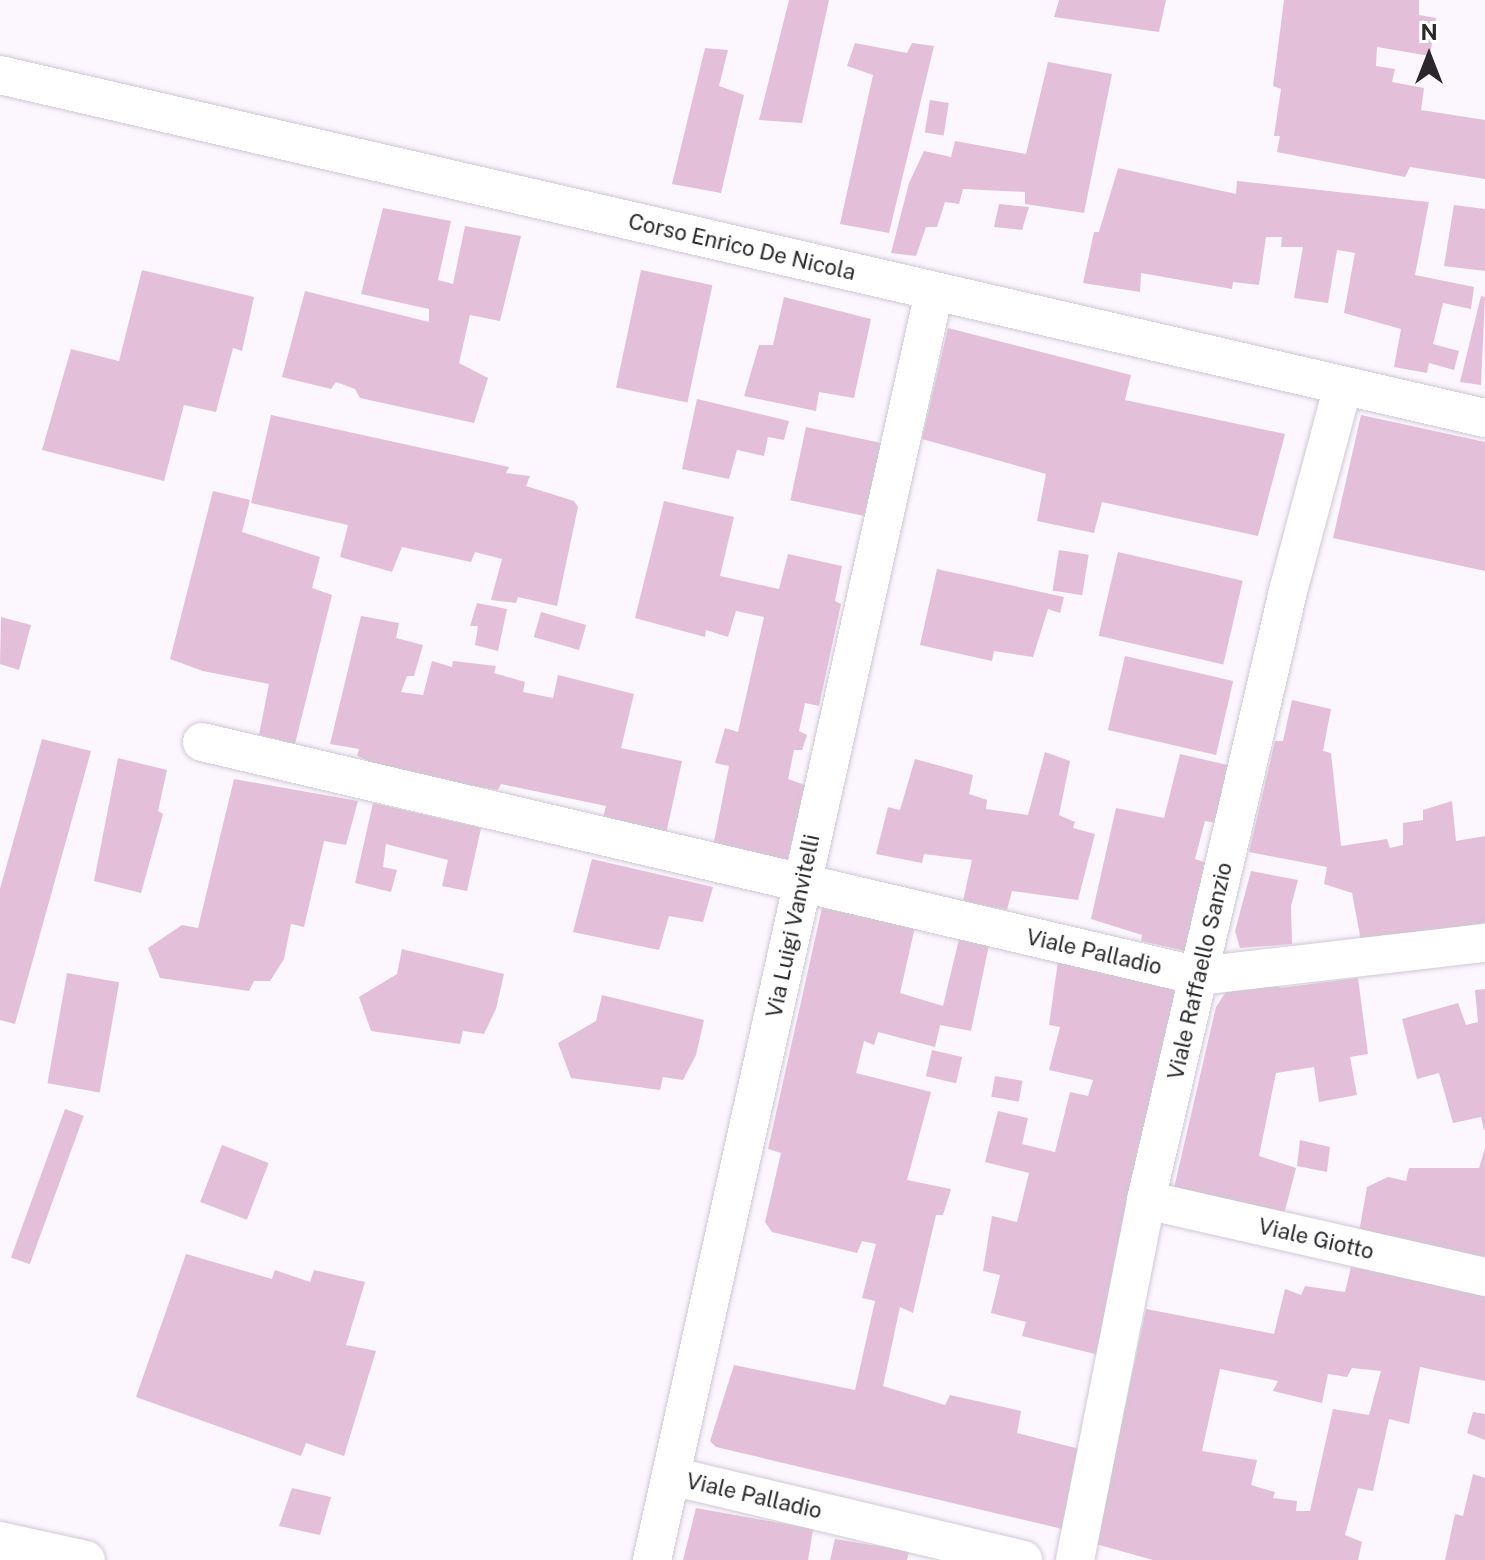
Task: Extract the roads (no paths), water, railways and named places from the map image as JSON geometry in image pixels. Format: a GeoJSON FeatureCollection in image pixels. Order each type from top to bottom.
{"type":"FeatureCollection","features":[{"type":"Feature","properties":{"kind":"street","name":"Corso Enrico De Nicola"},"geometry":{"type":"LineString","coordinates":[[0,75],[1485,418]]}},
{"type":"Feature","properties":{"kind":"street","name":"Via Luigi Vanvitelli"},"geometry":{"type":"LineString","coordinates":[[652,1560],[934,292]]}},
{"type":"Feature","properties":{"kind":"street","name":"Viale Raffaello Sanzio"},"geometry":{"type":"LineString","coordinates":[[1075,1560],[1146,1200],[1288,591],[1343,386]]}},
{"type":"Feature","properties":{"kind":"street","name":"Viale Palladio"},"geometry":{"type":"LineString","coordinates":[[202,742],[1199,976],[1485,943]]}},
{"type":"Feature","properties":{"kind":"street","name":"Viale Giotto"},"geometry":{"type":"LineString","coordinates":[[1146,1200],[1485,1277]]}},
{"type":"Feature","properties":{"kind":"street","name":"Viale Palladio"},"geometry":{"type":"LineString","coordinates":[[671,1476],[1023,1560]]}},
{"type":"Feature","properties":{"kind":"street"},"geometry":{"type":"LineString","coordinates":[[0,1541],[86,1560]]}}]}
